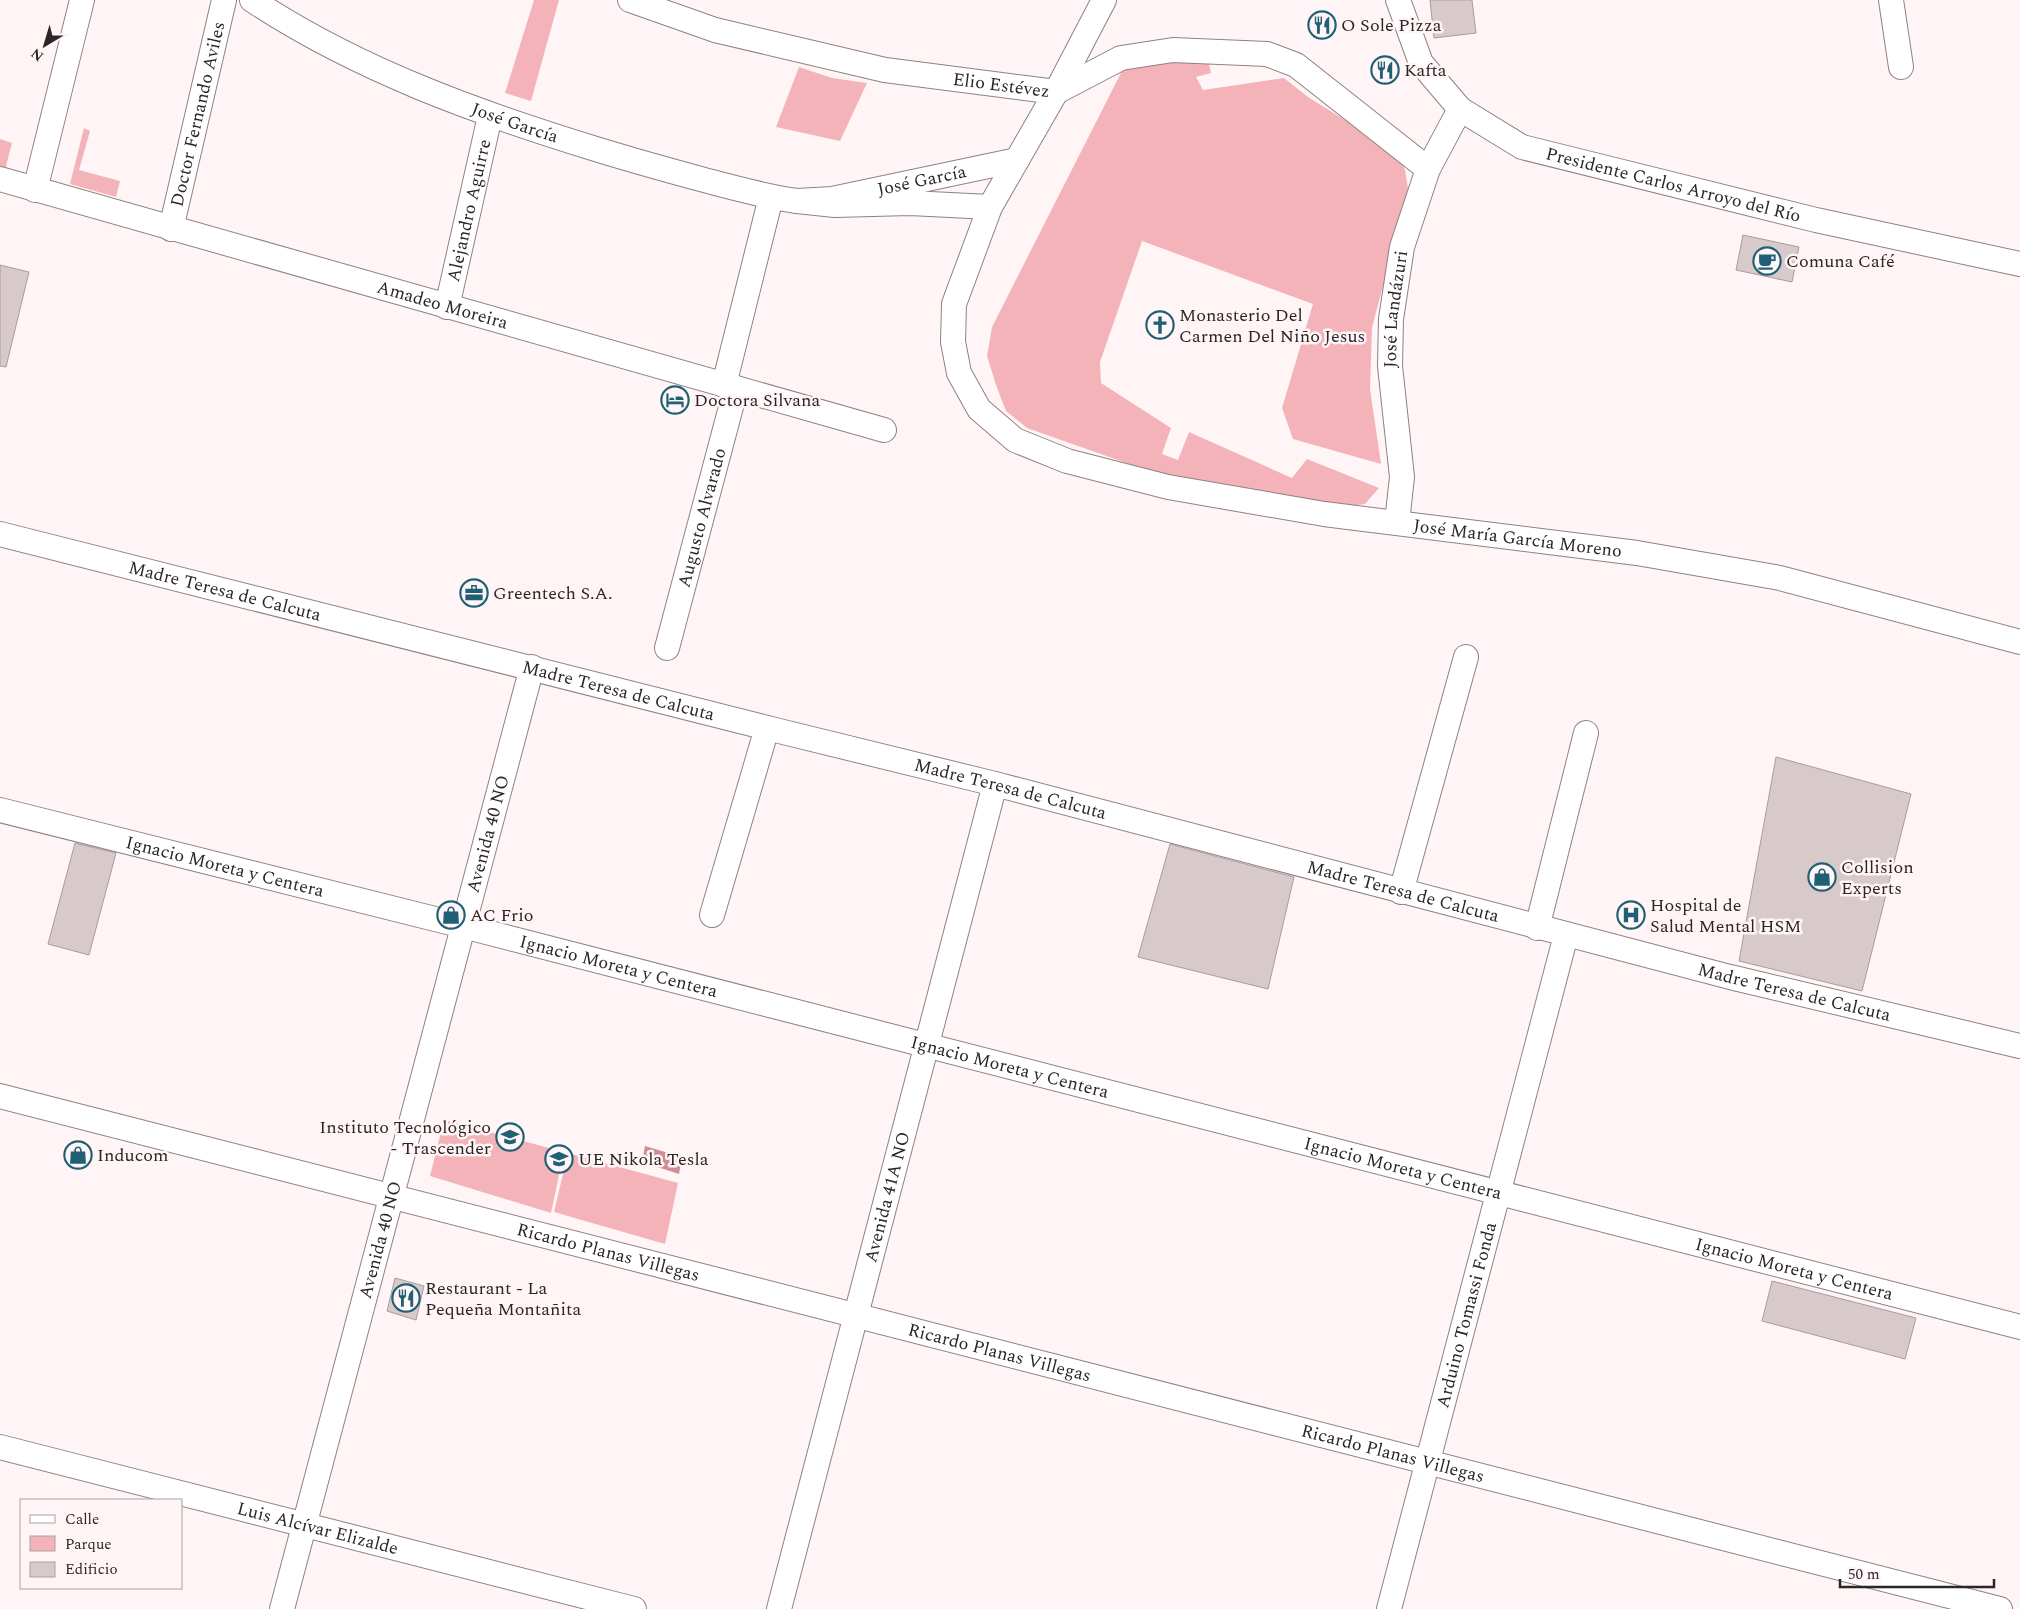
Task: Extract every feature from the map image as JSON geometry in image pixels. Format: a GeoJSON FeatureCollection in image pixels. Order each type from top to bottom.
{"type":"FeatureCollection","features":[{"type":"Feature","properties":{"kind":"street"},"geometry":{"type":"LineString","coordinates":[[35,190],[82,0]]}},
{"type":"Feature","properties":{"kind":"street","name":"Doctor Fernando Aviles"},"geometry":{"type":"LineString","coordinates":[[171,228],[224,0]]}},
{"type":"Feature","properties":{"kind":"street","name":"José García"},"geometry":{"type":"LineString","coordinates":[[252,0],[287,23],[337,49],[442,98],[490,116],[637,162],[771,197],[797,201],[835,205],[910,203],[990,207]]}},
{"type":"Feature","properties":{"kind":"street","name":"Elio Estévez"},"geometry":{"type":"LineString","coordinates":[[630,0],[715,30],[885,70],[1056,92],[1121,58],[1173,50],[1267,54],[1296,66],[1428,169]]}},
{"type":"Feature","properties":{"kind":"street","name":"José María García Moreno"},"geometry":{"type":"LineString","coordinates":[[1104,0],[1056,92],[990,207],[954,304],[953,342],[959,373],[980,409],[1015,440],[1067,461],[1168,487],[1324,514],[1637,553],[1780,578],[2020,642]]}},
{"type":"Feature","properties":{"kind":"street","name":"Presidente Carlos Arroyo del Río"},"geometry":{"type":"LineString","coordinates":[[1398,0],[1421,63],[1460,109],[1522,147],[1816,220],[2020,264]]}},
{"type":"Feature","properties":{"kind":"street"},"geometry":{"type":"LineString","coordinates":[[1891,0],[1901,67]]}},
{"type":"Feature","properties":{"kind":"street","name":"José Landázuri"},"geometry":{"type":"LineString","coordinates":[[1397,522],[1402,477],[1390,366],[1391,319],[1402,247],[1428,169],[1460,109]]}},
{"type":"Feature","properties":{"kind":"street","name":"Alejandro Aguirre"},"geometry":{"type":"LineString","coordinates":[[447,307],[490,116]]}},
{"type":"Feature","properties":{"kind":"street","name":"José García"},"geometry":{"type":"LineString","coordinates":[[797,201],[832,199],[1017,160]]}},
{"type":"Feature","properties":{"kind":"street","name":"Amadeo Moreira"},"geometry":{"type":"LineString","coordinates":[[0,179],[884,430]]}},
{"type":"Feature","properties":{"kind":"street","name":"Augusto Alvarado"},"geometry":{"type":"LineString","coordinates":[[667,648],[730,387],[771,197]]}},
{"type":"Feature","properties":{"kind":"street","name":"Madre Teresa de Calcuta"},"geometry":{"type":"LineString","coordinates":[[0,534],[996,784],[1730,978],[2020,1046]]}},
{"type":"Feature","properties":{"kind":"street"},"geometry":{"type":"LineString","coordinates":[[1401,892],[1466,656]]}},
{"type":"Feature","properties":{"kind":"street","name":"Avenida 40 NO"},"geometry":{"type":"LineString","coordinates":[[282,1609],[532,667]]}},
{"type":"Feature","properties":{"kind":"street"},"geometry":{"type":"LineString","coordinates":[[712,914],[768,728]]}},
{"type":"Feature","properties":{"kind":"street"},"geometry":{"type":"LineString","coordinates":[[1537,928],[1586,733]]}},
{"type":"Feature","properties":{"kind":"street","name":"Avenida 41A NO"},"geometry":{"type":"LineString","coordinates":[[779,1609],[996,784]]}},
{"type":"Feature","properties":{"kind":"street","name":"Ignacio Moreta y Centera"},"geometry":{"type":"LineString","coordinates":[[0,810],[463,926],[2020,1327]]}},
{"type":"Feature","properties":{"kind":"street","name":"Arduino Tomassi Fonda"},"geometry":{"type":"LineString","coordinates":[[1389,1609],[1566,935]]}},
{"type":"Feature","properties":{"kind":"street","name":"Ricardo Planas Villegas"},"geometry":{"type":"LineString","coordinates":[[0,1096],[2000,1609]]}},
{"type":"Feature","properties":{"kind":"street","name":"Luis Alcívar Elizalde"},"geometry":{"type":"LineString","coordinates":[[0,1447],[634,1609]]}},
{"type":"Feature","properties":{"kind":"green space"},"geometry":{"type":"Polygon","coordinates":[[[534,0],[559,0],[531,101],[505,93],[534,0]]]}},
{"type":"Feature","properties":{"kind":"green space"},"geometry":{"type":"Polygon","coordinates":[[[1208,59],[1211,73],[1196,77],[1203,90],[1284,78],[1308,97],[1398,153],[1405,170],[1408,189],[1372,328],[1370,389],[1381,464],[1293,439],[1282,408],[1313,304],[1142,241],[1100,362],[1101,383],[1171,428],[1162,454],[1178,460],[1189,432],[1292,478],[1307,459],[1379,488],[1365,504],[1336,508],[1186,484],[1027,428],[1006,411],[996,385],[987,356],[992,327],[1125,65],[1208,59]]]}},
{"type":"Feature","properties":{"kind":"green space"},"geometry":{"type":"Polygon","coordinates":[[[799,67],[832,78],[867,83],[840,141],[776,127],[799,67]]]}},
{"type":"Feature","properties":{"kind":"green space"},"geometry":{"type":"Polygon","coordinates":[[[84,128],[90,131],[79,170],[120,181],[116,197],[70,184],[84,128]]]}},
{"type":"Feature","properties":{"kind":"green space"},"geometry":{"type":"Polygon","coordinates":[[[0,139],[12,143],[5,170],[0,168],[0,139]]]}},
{"type":"Feature","properties":{"kind":"green space"},"geometry":{"type":"Polygon","coordinates":[[[444,1120],[564,1152],[551,1213],[430,1176],[444,1120]]]}},
{"type":"Feature","properties":{"kind":"green space"},"geometry":{"type":"Polygon","coordinates":[[[568,1153],[678,1183],[665,1244],[554,1212],[568,1153]]]}},
{"type":"Feature","properties":{"kind":"shaded area"},"geometry":{"type":"Polygon","coordinates":[[[645,1146],[682,1157],[679,1174],[642,1162],[645,1146]]]}},
{"type":"Feature","properties":{"kind":"building"},"geometry":{"type":"Polygon","coordinates":[[[1430,0],[1472,0],[1476,33],[1434,38],[1430,0]]]}},
{"type":"Feature","properties":{"kind":"building"},"geometry":{"type":"Polygon","coordinates":[[[1743,235],[1799,247],[1792,282],[1736,270],[1743,235]]]}},
{"type":"Feature","properties":{"kind":"building"},"geometry":{"type":"Polygon","coordinates":[[[0,265],[29,272],[6,367],[0,366],[0,265]]]}},
{"type":"Feature","properties":{"kind":"building","name":"Collision Experts"},"geometry":{"type":"Polygon","coordinates":[[[1776,757],[1911,794],[1862,991],[1739,961],[1776,757]]]}},
{"type":"Feature","properties":{"kind":"building"},"geometry":{"type":"Polygon","coordinates":[[[75,843],[116,853],[89,955],[48,944],[75,843]]]}},
{"type":"Feature","properties":{"kind":"building"},"geometry":{"type":"Polygon","coordinates":[[[1170,844],[1294,877],[1268,989],[1138,957],[1170,844]]]}},
{"type":"Feature","properties":{"kind":"building","name":"Restaurant - La Pequeña Montañita"},"geometry":{"type":"Polygon","coordinates":[[[395,1278],[424,1286],[416,1320],[387,1311],[395,1278]]]}},
{"type":"Feature","properties":{"kind":"building"},"geometry":{"type":"Polygon","coordinates":[[[1772,1281],[1916,1318],[1905,1359],[1762,1321],[1772,1281]]]}},
{"type":"Feature","properties":{"kind":"place","name":"O Sole Pizza"},"geometry":{"type":"Point","coordinates":[1322,25]}},
{"type":"Feature","properties":{"kind":"place","name":"Kafta"},"geometry":{"type":"Point","coordinates":[1385,70]}},
{"type":"Feature","properties":{"kind":"place","name":"Comuna Café"},"geometry":{"type":"Point","coordinates":[1767,261]}},
{"type":"Feature","properties":{"kind":"place","name":"Monasterio Del Carmen Del Niño Jesus"},"geometry":{"type":"Point","coordinates":[1160,325]}},
{"type":"Feature","properties":{"kind":"place","name":"Doctora Silvana"},"geometry":{"type":"Point","coordinates":[675,400]}},
{"type":"Feature","properties":{"kind":"place","name":"Greentech S.A."},"geometry":{"type":"Point","coordinates":[474,593]}},
{"type":"Feature","properties":{"kind":"place","name":"Collision Experts"},"geometry":{"type":"Point","coordinates":[1822,877]}},
{"type":"Feature","properties":{"kind":"place","name":"AC Frio"},"geometry":{"type":"Point","coordinates":[451,915]}},
{"type":"Feature","properties":{"kind":"place","name":"Hospital de Salud Mental HSM"},"geometry":{"type":"Point","coordinates":[1631,915]}},
{"type":"Feature","properties":{"kind":"place","name":"Instituto Tecnológico - Trascender"},"geometry":{"type":"Point","coordinates":[510,1137]}},
{"type":"Feature","properties":{"kind":"place","name":"Inducom"},"geometry":{"type":"Point","coordinates":[78,1155]}},
{"type":"Feature","properties":{"kind":"place","name":"UE Nikola Tesla"},"geometry":{"type":"Point","coordinates":[559,1159]}},
{"type":"Feature","properties":{"kind":"place","name":"Restaurant - La Pequeña Montañita"},"geometry":{"type":"Point","coordinates":[406,1298]}}]}
